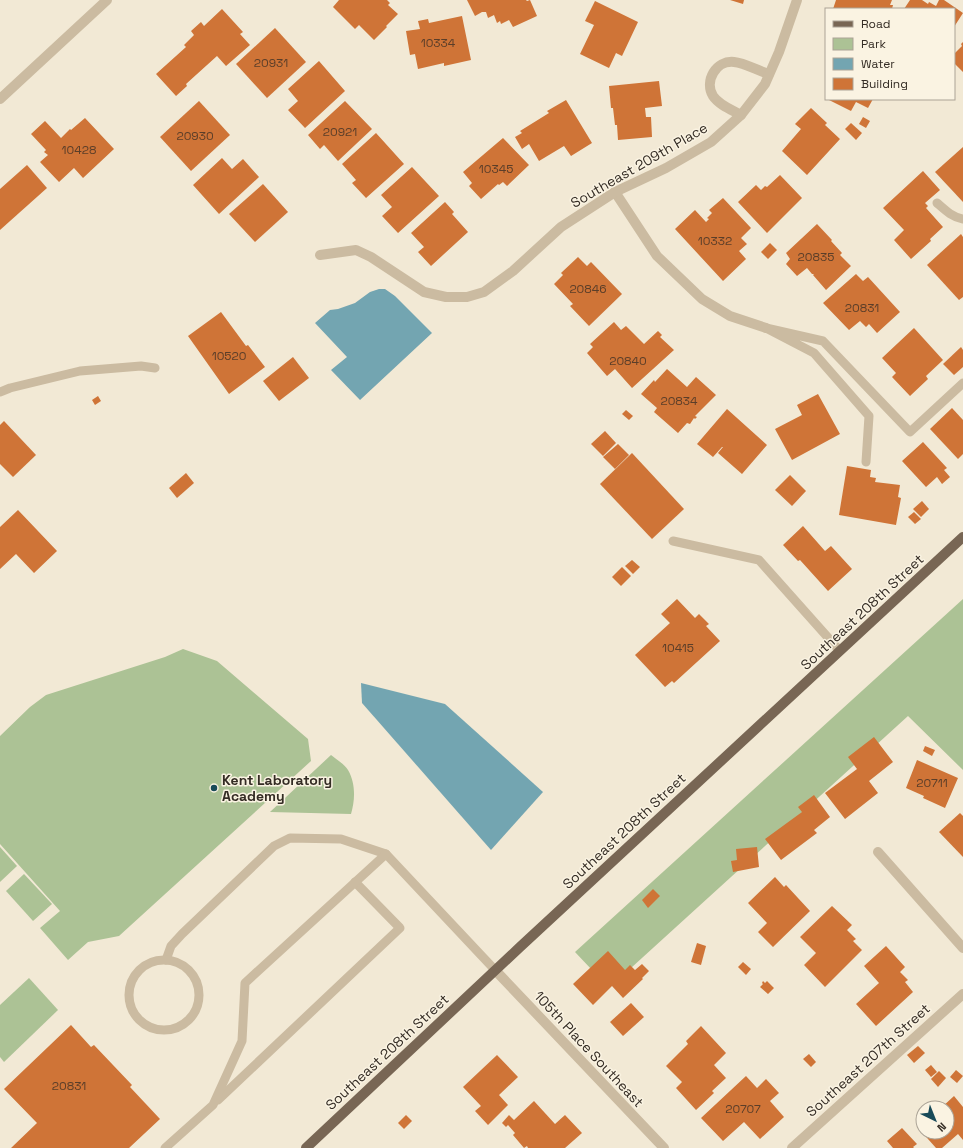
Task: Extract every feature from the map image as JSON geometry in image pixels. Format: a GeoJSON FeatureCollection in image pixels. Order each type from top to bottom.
{"type":"FeatureCollection","features":[{"type":"Feature","properties":{"kind":"main road","name":"Southeast 208th Street"},"geometry":{"type":"LineString","coordinates":[[306,1148],[495,970],[963,537]]}},
{"type":"Feature","properties":{"kind":"street"},"geometry":{"type":"LineString","coordinates":[[0,99],[107,0]]}},
{"type":"Feature","properties":{"kind":"street","name":"Southeast 209th Place"},"geometry":{"type":"LineString","coordinates":[[320,255],[356,250],[371,257],[424,292],[446,297],[467,297],[484,292],[513,271],[561,227],[615,192],[666,168],[711,142],[741,115],[765,84],[779,52],[797,0]]}},
{"type":"Feature","properties":{"kind":"street"},"geometry":{"type":"LineString","coordinates":[[741,115],[714,97],[711,90],[710,81],[713,73],[719,66],[726,62],[735,62],[769,74]]}},
{"type":"Feature","properties":{"kind":"street"},"geometry":{"type":"LineString","coordinates":[[615,192],[657,256],[702,299],[730,316],[766,328]]}},
{"type":"Feature","properties":{"kind":"street"},"geometry":{"type":"LineString","coordinates":[[878,852],[963,948]]}},
{"type":"Feature","properties":{"kind":"street","name":"105th Place Southeast"},"geometry":{"type":"LineString","coordinates":[[495,970],[664,1148]]}},
{"type":"Feature","properties":{"kind":"street","name":"Southeast 207th Street"},"geometry":{"type":"LineString","coordinates":[[792,1148],[963,994]]}},
{"type":"Feature","properties":{"kind":"lane"},"geometry":{"type":"LineString","coordinates":[[937,203],[947,212],[963,219]]}},
{"type":"Feature","properties":{"kind":"lane"},"geometry":{"type":"LineString","coordinates":[[766,328],[823,341],[910,432],[963,383]]}},
{"type":"Feature","properties":{"kind":"lane"},"geometry":{"type":"LineString","coordinates":[[766,328],[814,353],[869,416],[866,462]]}},
{"type":"Feature","properties":{"kind":"lane"},"geometry":{"type":"LineString","coordinates":[[0,392],[10,388],[80,371],[141,366],[155,368]]}},
{"type":"Feature","properties":{"kind":"lane"},"geometry":{"type":"LineString","coordinates":[[673,541],[759,560],[840,651]]}},
{"type":"Feature","properties":{"kind":"lane"},"geometry":{"type":"LineString","coordinates":[[166,960],[171,946],[182,934],[274,846],[290,838],[341,839],[386,854],[495,970]]}},
{"type":"Feature","properties":{"kind":"lane"},"geometry":{"type":"LineString","coordinates":[[213,1105],[242,1041],[245,983],[386,854]]}},
{"type":"Feature","properties":{"kind":"lane"},"geometry":{"type":"LineString","coordinates":[[165,1148],[213,1105],[400,928],[355,882]]}},
{"type":"Feature","properties":{"kind":"lane"},"geometry":{"type":"LineString","coordinates":[[166,960],[177,963],[186,968],[198,987],[199,998],[196,1009],[190,1018],[182,1025],[172,1030],[150,1028],[141,1022],[134,1014],[129,1004],[128,993],[131,982],[137,973],[145,966],[155,961],[166,960]]}},
{"type":"Feature","properties":{"kind":"green space"},"geometry":{"type":"Polygon","coordinates":[[[963,599],[963,770],[908,716],[609,988],[575,952],[963,599]]]}},
{"type":"Feature","properties":{"kind":"green space"},"geometry":{"type":"Polygon","coordinates":[[[183,649],[217,661],[308,739],[311,761],[119,936],[88,942],[68,960],[40,928],[60,911],[0,844],[0,736],[30,707],[46,695],[165,657],[183,649]]]}},
{"type":"Feature","properties":{"kind":"green space"},"geometry":{"type":"Polygon","coordinates":[[[331,755],[348,770],[351,775],[354,792],[351,814],[270,812],[331,755]]]}},
{"type":"Feature","properties":{"kind":"green space"},"geometry":{"type":"Polygon","coordinates":[[[0,847],[17,866],[0,882],[0,847]]]}},
{"type":"Feature","properties":{"kind":"green space"},"geometry":{"type":"Polygon","coordinates":[[[24,874],[52,904],[33,921],[6,891],[24,874]]]}},
{"type":"Feature","properties":{"kind":"green space"},"geometry":{"type":"Polygon","coordinates":[[[29,978],[58,1010],[4,1062],[0,1057],[0,1005],[29,978]]]}},
{"type":"Feature","properties":{"kind":"water"},"geometry":{"type":"Polygon","coordinates":[[[385,289],[395,296],[432,333],[360,400],[331,370],[347,357],[315,323],[330,310],[355,303],[370,292],[385,289]]]}},
{"type":"Feature","properties":{"kind":"water"},"geometry":{"type":"Polygon","coordinates":[[[361,683],[445,704],[543,792],[491,850],[362,703],[361,683]]]}},
{"type":"Feature","properties":{"kind":"building"},"geometry":{"type":"Polygon","coordinates":[[[339,0],[387,0],[390,3],[388,5],[398,14],[374,40],[359,25],[355,29],[333,7],[339,0]]]}},
{"type":"Feature","properties":{"kind":"building"},"geometry":{"type":"Polygon","coordinates":[[[467,0],[530,0],[537,16],[513,27],[509,20],[501,24],[500,21],[497,23],[494,15],[488,18],[486,12],[482,12],[475,16],[467,0]]]}},
{"type":"Feature","properties":{"kind":"building"},"geometry":{"type":"Polygon","coordinates":[[[730,0],[744,0],[743,4],[730,0]]]}},
{"type":"Feature","properties":{"kind":"building"},"geometry":{"type":"Polygon","coordinates":[[[836,0],[892,0],[890,5],[893,5],[892,8],[833,8],[836,0]]]}},
{"type":"Feature","properties":{"kind":"building"},"geometry":{"type":"Polygon","coordinates":[[[910,0],[922,0],[928,4],[929,2],[936,6],[939,0],[944,0],[963,13],[955,25],[955,8],[905,8],[910,0]]]}},
{"type":"Feature","properties":{"kind":"building"},"geometry":{"type":"Polygon","coordinates":[[[595,1],[638,22],[622,56],[616,53],[609,68],[580,54],[594,25],[585,21],[595,1]]]}},
{"type":"Feature","properties":{"kind":"building"},"geometry":{"type":"Polygon","coordinates":[[[222,9],[243,32],[240,34],[250,45],[226,66],[217,56],[186,84],[187,86],[176,96],[156,74],[186,47],[184,45],[194,35],[191,31],[201,22],[204,26],[222,9]]]}},
{"type":"Feature","properties":{"kind":"building"},"geometry":{"type":"Polygon","coordinates":[[[462,16],[471,60],[444,66],[444,63],[418,69],[415,54],[410,55],[406,31],[420,29],[418,21],[428,19],[429,23],[462,16]]]}},
{"type":"Feature","properties":{"kind":"building"},"geometry":{"type":"Polygon","coordinates":[[[275,28],[306,62],[267,98],[236,64],[275,28]]]}},
{"type":"Feature","properties":{"kind":"building"},"geometry":{"type":"Polygon","coordinates":[[[963,42],[963,72],[955,64],[955,53],[962,46],[961,44],[963,42]]]}},
{"type":"Feature","properties":{"kind":"building"},"geometry":{"type":"Polygon","coordinates":[[[319,61],[345,91],[305,128],[288,110],[298,101],[288,89],[319,61]]]}},
{"type":"Feature","properties":{"kind":"building"},"geometry":{"type":"Polygon","coordinates":[[[659,81],[662,106],[645,108],[646,117],[651,117],[652,137],[618,140],[617,125],[615,125],[613,108],[611,108],[609,86],[659,81]]]}},
{"type":"Feature","properties":{"kind":"building"},"geometry":{"type":"Polygon","coordinates":[[[566,100],[592,143],[571,156],[564,146],[539,161],[529,144],[522,149],[515,137],[522,133],[520,131],[549,113],[547,111],[566,100]]]}},
{"type":"Feature","properties":{"kind":"building"},"geometry":{"type":"Polygon","coordinates":[[[829,100],[872,100],[868,108],[856,102],[851,111],[829,100]]]}},
{"type":"Feature","properties":{"kind":"building"},"geometry":{"type":"Polygon","coordinates":[[[199,101],[230,135],[191,171],[160,137],[199,101]]]}},
{"type":"Feature","properties":{"kind":"building"},"geometry":{"type":"Polygon","coordinates":[[[345,101],[372,129],[338,161],[324,145],[320,149],[308,135],[345,101]]]}},
{"type":"Feature","properties":{"kind":"building"},"geometry":{"type":"Polygon","coordinates":[[[811,108],[827,123],[825,125],[840,139],[807,175],[782,151],[801,129],[795,124],[811,108]]]}},
{"type":"Feature","properties":{"kind":"building"},"geometry":{"type":"Polygon","coordinates":[[[863,117],[870,121],[866,128],[859,124],[863,117]]]}},
{"type":"Feature","properties":{"kind":"building"},"geometry":{"type":"Polygon","coordinates":[[[85,118],[114,149],[83,178],[74,168],[59,182],[40,162],[48,155],[44,152],[46,150],[31,134],[45,121],[61,138],[85,118]]]}},
{"type":"Feature","properties":{"kind":"building"},"geometry":{"type":"Polygon","coordinates":[[[851,123],[862,133],[856,140],[845,129],[851,123]]]}},
{"type":"Feature","properties":{"kind":"building"},"geometry":{"type":"Polygon","coordinates":[[[376,133],[404,164],[366,198],[352,183],[356,180],[342,164],[376,133]]]}},
{"type":"Feature","properties":{"kind":"building"},"geometry":{"type":"Polygon","coordinates":[[[503,138],[529,165],[507,186],[503,182],[499,185],[498,184],[481,199],[469,186],[472,183],[463,172],[503,138]]]}},
{"type":"Feature","properties":{"kind":"building"},"geometry":{"type":"Polygon","coordinates":[[[963,147],[963,202],[935,172],[963,147]]]}},
{"type":"Feature","properties":{"kind":"building"},"geometry":{"type":"Polygon","coordinates":[[[222,158],[232,169],[243,159],[259,177],[219,214],[193,185],[222,158]]]}},
{"type":"Feature","properties":{"kind":"building"},"geometry":{"type":"Polygon","coordinates":[[[27,165],[47,188],[0,230],[0,189],[27,165]]]}},
{"type":"Feature","properties":{"kind":"building"},"geometry":{"type":"Polygon","coordinates":[[[412,167],[439,196],[398,233],[382,216],[392,207],[381,195],[412,167]]]}},
{"type":"Feature","properties":{"kind":"building"},"geometry":{"type":"Polygon","coordinates":[[[923,171],[940,190],[925,203],[928,206],[926,208],[943,227],[930,239],[931,241],[911,259],[894,240],[904,230],[883,208],[923,171]]]}},
{"type":"Feature","properties":{"kind":"building"},"geometry":{"type":"Polygon","coordinates":[[[780,175],[802,198],[767,233],[738,202],[756,185],[761,190],[765,186],[767,187],[780,175]]]}},
{"type":"Feature","properties":{"kind":"building"},"geometry":{"type":"Polygon","coordinates":[[[263,184],[288,212],[255,242],[229,214],[263,184]]]}},
{"type":"Feature","properties":{"kind":"building"},"geometry":{"type":"Polygon","coordinates":[[[723,198],[751,228],[741,238],[747,244],[739,251],[746,259],[723,281],[675,229],[695,210],[706,222],[709,219],[707,218],[712,213],[709,210],[723,198]]]}},
{"type":"Feature","properties":{"kind":"building"},"geometry":{"type":"Polygon","coordinates":[[[445,202],[454,212],[452,214],[468,232],[431,266],[418,252],[424,247],[411,233],[445,202]]]}},
{"type":"Feature","properties":{"kind":"building"},"geometry":{"type":"Polygon","coordinates":[[[817,224],[842,253],[840,255],[851,266],[826,290],[813,275],[814,274],[812,274],[807,268],[797,276],[786,264],[790,259],[786,253],[817,224]]]}},
{"type":"Feature","properties":{"kind":"building"},"geometry":{"type":"Polygon","coordinates":[[[961,234],[963,237],[963,297],[959,300],[927,265],[961,234]]]}},
{"type":"Feature","properties":{"kind":"building"},"geometry":{"type":"Polygon","coordinates":[[[770,243],[777,250],[768,259],[761,252],[770,243]]]}},
{"type":"Feature","properties":{"kind":"building"},"geometry":{"type":"Polygon","coordinates":[[[578,257],[587,266],[591,262],[622,294],[589,326],[570,306],[573,304],[554,284],[563,275],[561,273],[578,257]]]}},
{"type":"Feature","properties":{"kind":"building"},"geometry":{"type":"Polygon","coordinates":[[[856,274],[863,281],[868,277],[900,312],[877,333],[869,324],[866,327],[860,321],[849,330],[823,303],[856,274]]]}},
{"type":"Feature","properties":{"kind":"building"},"geometry":{"type":"Polygon","coordinates":[[[221,312],[246,346],[248,345],[265,367],[229,394],[188,336],[221,312]]]}},
{"type":"Feature","properties":{"kind":"building"},"geometry":{"type":"Polygon","coordinates":[[[614,322],[621,330],[626,326],[644,344],[658,331],[662,335],[660,337],[674,350],[632,388],[615,369],[607,376],[587,353],[593,347],[590,344],[614,322]]]}},
{"type":"Feature","properties":{"kind":"building"},"geometry":{"type":"Polygon","coordinates":[[[914,328],[943,360],[926,376],[928,379],[910,396],[892,377],[896,373],[882,358],[914,328]]]}},
{"type":"Feature","properties":{"kind":"building"},"geometry":{"type":"Polygon","coordinates":[[[961,347],[963,350],[963,367],[954,375],[943,364],[961,347]]]}},
{"type":"Feature","properties":{"kind":"building"},"geometry":{"type":"Polygon","coordinates":[[[293,357],[309,378],[279,401],[263,381],[293,357]]]}},
{"type":"Feature","properties":{"kind":"building"},"geometry":{"type":"Polygon","coordinates":[[[667,369],[687,387],[696,377],[716,395],[695,416],[697,417],[695,419],[694,418],[690,424],[687,423],[678,433],[654,412],[657,408],[641,394],[667,369]]]}},
{"type":"Feature","properties":{"kind":"building"},"geometry":{"type":"Polygon","coordinates":[[[818,394],[840,434],[792,460],[775,429],[802,415],[797,405],[818,394]]]}},
{"type":"Feature","properties":{"kind":"building"},"geometry":{"type":"Polygon","coordinates":[[[98,396],[101,401],[95,405],[92,400],[98,396]]]}},
{"type":"Feature","properties":{"kind":"building"},"geometry":{"type":"Polygon","coordinates":[[[952,408],[963,420],[963,454],[958,459],[930,429],[952,408]]]}},
{"type":"Feature","properties":{"kind":"building"},"geometry":{"type":"Polygon","coordinates":[[[727,409],[767,445],[742,474],[718,453],[723,447],[713,457],[697,444],[727,409]]]}},
{"type":"Feature","properties":{"kind":"building"},"geometry":{"type":"Polygon","coordinates":[[[626,410],[633,416],[629,420],[622,414],[626,410]]]}},
{"type":"Feature","properties":{"kind":"building"},"geometry":{"type":"Polygon","coordinates":[[[4,421],[36,455],[13,477],[0,464],[0,425],[4,421]]]}},
{"type":"Feature","properties":{"kind":"building"},"geometry":{"type":"Polygon","coordinates":[[[605,431],[616,443],[603,456],[591,444],[605,431]]]}},
{"type":"Feature","properties":{"kind":"building"},"geometry":{"type":"Polygon","coordinates":[[[923,442],[947,468],[944,470],[950,477],[942,484],[937,477],[926,487],[902,461],[923,442]]]}},
{"type":"Feature","properties":{"kind":"building"},"geometry":{"type":"Polygon","coordinates":[[[618,444],[629,455],[615,469],[603,457],[618,444]]]}},
{"type":"Feature","properties":{"kind":"building"},"geometry":{"type":"Polygon","coordinates":[[[632,453],[684,509],[652,539],[600,484],[632,453]]]}},
{"type":"Feature","properties":{"kind":"building"},"geometry":{"type":"Polygon","coordinates":[[[847,466],[871,470],[870,477],[876,478],[875,482],[900,485],[898,497],[901,498],[896,525],[839,515],[847,466]]]}},
{"type":"Feature","properties":{"kind":"building"},"geometry":{"type":"Polygon","coordinates":[[[186,473],[194,483],[177,498],[169,488],[186,473]]]}},
{"type":"Feature","properties":{"kind":"building"},"geometry":{"type":"Polygon","coordinates":[[[790,475],[806,491],[792,506],[775,490],[790,475]]]}},
{"type":"Feature","properties":{"kind":"building"},"geometry":{"type":"Polygon","coordinates":[[[922,501],[929,509],[921,517],[913,509],[922,501]]]}},
{"type":"Feature","properties":{"kind":"building"},"geometry":{"type":"Polygon","coordinates":[[[18,510],[57,551],[34,573],[16,554],[0,569],[0,527],[18,510]]]}},
{"type":"Feature","properties":{"kind":"building"},"geometry":{"type":"Polygon","coordinates":[[[914,512],[921,519],[915,524],[908,517],[914,512]]]}},
{"type":"Feature","properties":{"kind":"building"},"geometry":{"type":"Polygon","coordinates":[[[803,526],[825,551],[831,546],[852,569],[828,591],[800,560],[798,561],[783,545],[803,526]]]}},
{"type":"Feature","properties":{"kind":"building"},"geometry":{"type":"Polygon","coordinates":[[[632,560],[640,567],[633,574],[625,566],[632,560]]]}},
{"type":"Feature","properties":{"kind":"building"},"geometry":{"type":"Polygon","coordinates":[[[622,567],[631,576],[621,586],[612,577],[622,567]]]}},
{"type":"Feature","properties":{"kind":"building"},"geometry":{"type":"Polygon","coordinates":[[[677,599],[695,618],[699,614],[709,624],[706,626],[720,641],[674,683],[672,681],[665,687],[635,655],[670,623],[661,614],[677,599]]]}},
{"type":"Feature","properties":{"kind":"building"},"geometry":{"type":"Polygon","coordinates":[[[874,737],[893,762],[869,781],[878,793],[845,819],[825,793],[857,769],[848,757],[874,737]]]}},
{"type":"Feature","properties":{"kind":"building"},"geometry":{"type":"Polygon","coordinates":[[[925,746],[935,750],[932,756],[923,751],[925,746]]]}},
{"type":"Feature","properties":{"kind":"building"},"geometry":{"type":"Polygon","coordinates":[[[917,760],[958,778],[945,808],[906,788],[917,760]]]}},
{"type":"Feature","properties":{"kind":"building"},"geometry":{"type":"Polygon","coordinates":[[[814,795],[830,817],[814,830],[817,833],[781,860],[765,839],[802,812],[798,807],[814,795]]]}},
{"type":"Feature","properties":{"kind":"building"},"geometry":{"type":"Polygon","coordinates":[[[960,813],[963,816],[963,857],[939,832],[960,813]]]}},
{"type":"Feature","properties":{"kind":"building"},"geometry":{"type":"Polygon","coordinates":[[[757,847],[759,867],[733,872],[731,861],[737,860],[736,849],[757,847]]]}},
{"type":"Feature","properties":{"kind":"building"},"geometry":{"type":"Polygon","coordinates":[[[775,877],[784,887],[786,885],[810,911],[773,947],[758,932],[767,923],[748,903],[775,877]]]}},
{"type":"Feature","properties":{"kind":"building"},"geometry":{"type":"Polygon","coordinates":[[[653,889],[660,896],[648,908],[642,900],[653,889]]]}},
{"type":"Feature","properties":{"kind":"building"},"geometry":{"type":"Polygon","coordinates":[[[832,906],[852,925],[847,930],[856,939],[853,941],[862,950],[825,987],[804,965],[816,953],[800,937],[832,906]]]}},
{"type":"Feature","properties":{"kind":"building"},"geometry":{"type":"Polygon","coordinates":[[[697,943],[706,946],[701,965],[691,962],[697,943]]]}},
{"type":"Feature","properties":{"kind":"building"},"geometry":{"type":"Polygon","coordinates":[[[886,946],[905,967],[900,972],[908,980],[905,982],[913,992],[876,1026],[856,1004],[879,983],[864,966],[886,946]]]}},
{"type":"Feature","properties":{"kind":"building"},"geometry":{"type":"Polygon","coordinates":[[[608,951],[625,970],[630,965],[635,970],[642,964],[649,971],[642,978],[643,979],[623,998],[612,986],[593,1005],[573,984],[608,951]]]}},
{"type":"Feature","properties":{"kind":"building"},"geometry":{"type":"Polygon","coordinates":[[[743,962],[751,969],[746,975],[738,967],[743,962]]]}},
{"type":"Feature","properties":{"kind":"building"},"geometry":{"type":"Polygon","coordinates":[[[763,981],[765,983],[767,981],[774,988],[768,994],[760,987],[763,984],[763,981]]]}},
{"type":"Feature","properties":{"kind":"building"},"geometry":{"type":"Polygon","coordinates":[[[631,1003],[644,1017],[623,1036],[610,1022],[631,1003]]]}},
{"type":"Feature","properties":{"kind":"building"},"geometry":{"type":"Polygon","coordinates":[[[71,1025],[91,1047],[94,1045],[132,1085],[130,1087],[160,1119],[129,1148],[11,1148],[37,1123],[4,1089],[71,1025]]]}},
{"type":"Feature","properties":{"kind":"building"},"geometry":{"type":"Polygon","coordinates":[[[701,1026],[726,1053],[714,1065],[726,1078],[712,1091],[714,1093],[696,1110],[676,1088],[682,1082],[666,1066],[688,1044],[686,1041],[701,1026]]]}},
{"type":"Feature","properties":{"kind":"building"},"geometry":{"type":"Polygon","coordinates":[[[918,1046],[925,1053],[914,1063],[907,1055],[918,1046]]]}},
{"type":"Feature","properties":{"kind":"building"},"geometry":{"type":"Polygon","coordinates":[[[809,1054],[816,1062],[811,1067],[803,1059],[809,1054]]]}},
{"type":"Feature","properties":{"kind":"building"},"geometry":{"type":"Polygon","coordinates":[[[497,1055],[518,1077],[499,1095],[508,1105],[488,1125],[475,1111],[481,1106],[463,1087],[497,1055]]]}},
{"type":"Feature","properties":{"kind":"building"},"geometry":{"type":"Polygon","coordinates":[[[931,1065],[937,1072],[931,1077],[925,1070],[931,1065]]]}},
{"type":"Feature","properties":{"kind":"building"},"geometry":{"type":"Polygon","coordinates":[[[956,1070],[963,1076],[957,1083],[950,1077],[956,1070]]]}},
{"type":"Feature","properties":{"kind":"building"},"geometry":{"type":"Polygon","coordinates":[[[939,1071],[946,1078],[938,1087],[931,1079],[939,1071]]]}},
{"type":"Feature","properties":{"kind":"building"},"geometry":{"type":"Polygon","coordinates":[[[746,1076],[757,1088],[766,1079],[779,1093],[770,1101],[784,1117],[760,1139],[744,1122],[723,1141],[701,1118],[746,1076]]]}},
{"type":"Feature","properties":{"kind":"building"},"geometry":{"type":"Polygon","coordinates":[[[954,1096],[963,1107],[963,1140],[958,1134],[955,1137],[955,1100],[950,1100],[954,1096]]]}},
{"type":"Feature","properties":{"kind":"building"},"geometry":{"type":"Polygon","coordinates":[[[534,1101],[555,1124],[565,1115],[582,1133],[565,1148],[528,1148],[527,1146],[524,1148],[513,1135],[515,1133],[508,1125],[506,1127],[502,1123],[509,1115],[514,1120],[534,1101]]]}},
{"type":"Feature","properties":{"kind":"building"},"geometry":{"type":"Polygon","coordinates":[[[406,1115],[412,1121],[404,1129],[398,1123],[406,1115]]]}},
{"type":"Feature","properties":{"kind":"building"},"geometry":{"type":"Polygon","coordinates":[[[902,1128],[917,1144],[913,1147],[914,1148],[893,1148],[887,1141],[902,1128]]]}},
{"type":"Feature","properties":{"kind":"building"},"geometry":{"type":"Polygon","coordinates":[[[929,1140],[951,1140],[942,1148],[936,1148],[929,1140]]]}},
{"type":"Feature","properties":{"kind":"place","name":"Kent Laboratory Academy"},"geometry":{"type":"Point","coordinates":[214,788]}}]}
